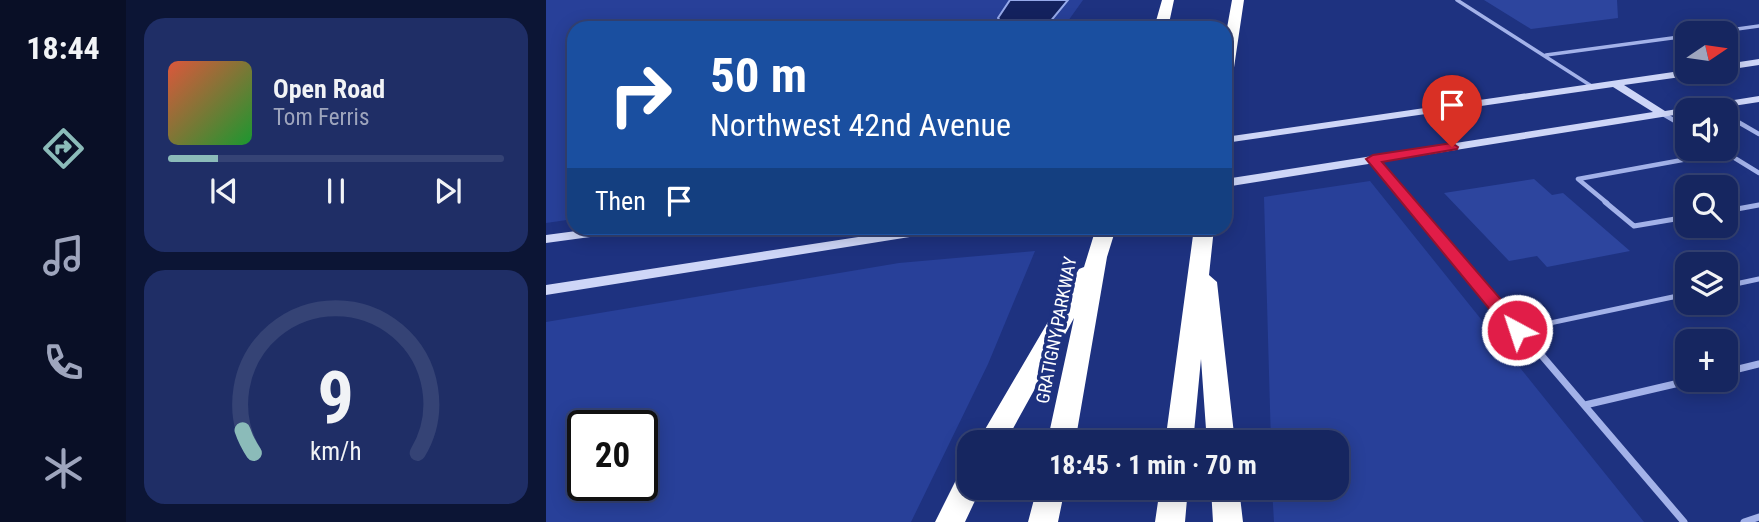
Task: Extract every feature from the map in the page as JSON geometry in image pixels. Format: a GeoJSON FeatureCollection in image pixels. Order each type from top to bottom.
{"type":"FeatureCollection","features":[{"type":"Feature","properties":{"kind":"highway"},"geometry":{"type":"LineString","coordinates":[[1163,21],[1168,0]]}},
{"type":"Feature","properties":{"kind":"highway"},"geometry":{"type":"LineString","coordinates":[[1232,41],[1239,1]]}},
{"type":"Feature","properties":{"kind":"highway","name":"GRATIGNY PARKWAY"},"geometry":{"type":"LineString","coordinates":[[1063,430],[1097,257],[1104,235]]}},
{"type":"Feature","properties":{"kind":"highway"},"geometry":{"type":"LineString","coordinates":[[1180,430],[1203,235]]}},
{"type":"Feature","properties":{"kind":"highway"},"geometry":{"type":"LineString","coordinates":[[1203,235],[1220,430]]}},
{"type":"Feature","properties":{"kind":"highway"},"geometry":{"type":"LineString","coordinates":[[998,430],[1097,257]]}},
{"type":"Feature","properties":{"kind":"highway"},"geometry":{"type":"LineString","coordinates":[[950,522],[961,500]]}},
{"type":"Feature","properties":{"kind":"highway"},"geometry":{"type":"LineString","coordinates":[[1043,522],[1048,500]]}},
{"type":"Feature","properties":{"kind":"highway"},"geometry":{"type":"LineString","coordinates":[[1170,522],[1173,500]]}},
{"type":"Feature","properties":{"kind":"highway"},"geometry":{"type":"LineString","coordinates":[[1226,500],[1228,522]]}},
{"type":"Feature","properties":{"kind":"main road"},"geometry":{"type":"LineString","coordinates":[[1738,65],[1759,62]]}},
{"type":"Feature","properties":{"kind":"main road"},"geometry":{"type":"LineString","coordinates":[[1232,139],[1675,75]]}},
{"type":"Feature","properties":{"kind":"main road"},"geometry":{"type":"LineString","coordinates":[[1614,83],[1663,114]]}},
{"type":"Feature","properties":{"kind":"main road"},"geometry":{"type":"LineString","coordinates":[[1738,103],[1759,99]]}},
{"type":"Feature","properties":{"kind":"main road"},"geometry":{"type":"LineString","coordinates":[[1232,182],[1675,113]]}},
{"type":"Feature","properties":{"kind":"main road"},"geometry":{"type":"LineString","coordinates":[[546,239],[575,235]]}},
{"type":"Feature","properties":{"kind":"main road"},"geometry":{"type":"LineString","coordinates":[[546,290],[896,235]]}},
{"type":"Feature","properties":{"kind":"lane"},"geometry":{"type":"LineString","coordinates":[[1457,0],[1593,87]]}},
{"type":"Feature","properties":{"kind":"lane"},"geometry":{"type":"LineString","coordinates":[[1738,29],[1759,26]]}},
{"type":"Feature","properties":{"kind":"lane"},"geometry":{"type":"LineString","coordinates":[[1546,55],[1675,38]]}},
{"type":"Feature","properties":{"kind":"lane"},"geometry":{"type":"LineString","coordinates":[[1663,114],[1675,121]]}},
{"type":"Feature","properties":{"kind":"lane"},"geometry":{"type":"LineString","coordinates":[[1738,123],[1759,134]]}},
{"type":"Feature","properties":{"kind":"lane"},"geometry":{"type":"LineString","coordinates":[[1373,159],[1684,522]]}},
{"type":"Feature","properties":{"kind":"lane"},"geometry":{"type":"LineString","coordinates":[[1675,160],[1578,179],[1634,226],[1675,219]]}},
{"type":"Feature","properties":{"kind":"lane"},"geometry":{"type":"LineString","coordinates":[[1738,160],[1759,173]]}},
{"type":"Feature","properties":{"kind":"lane"},"geometry":{"type":"LineString","coordinates":[[1738,209],[1759,205]]}},
{"type":"Feature","properties":{"kind":"lane"},"geometry":{"type":"LineString","coordinates":[[1738,283],[1759,279]]}},
{"type":"Feature","properties":{"kind":"lane"},"geometry":{"type":"LineString","coordinates":[[1517,330],[1675,297]]}},
{"type":"Feature","properties":{"kind":"lane"},"geometry":{"type":"LineString","coordinates":[[1738,369],[1759,364]]}},
{"type":"Feature","properties":{"kind":"lane"},"geometry":{"type":"LineString","coordinates":[[1585,405],[1675,384]]}},
{"type":"Feature","properties":{"kind":"lane"},"geometry":{"type":"LineString","coordinates":[[1744,522],[1759,517]]}},
{"type":"Feature","properties":{"kind":"shaded area"},"geometry":{"type":"Polygon","coordinates":[[[546,0],[1083,0],[1068,21],[567,21],[567,220],[546,223],[546,0]]]}},
{"type":"Feature","properties":{"kind":"shaded area"},"geometry":{"type":"Polygon","coordinates":[[[1010,0],[1068,0],[1051,21],[1000,21],[998,18],[1010,0]]]}},
{"type":"Feature","properties":{"kind":"shaded area"},"geometry":{"type":"Polygon","coordinates":[[[1370,181],[1644,522],[1274,522],[1273,500],[1349,500],[1349,430],[1271,430],[1264,197],[1370,181]]]}},
{"type":"Feature","properties":{"kind":"shaded area"},"geometry":{"type":"Polygon","coordinates":[[[1035,251],[988,364],[911,522],[546,522],[546,322],[899,263],[1035,251]]]}},
{"type":"Feature","properties":{"kind":"building"},"geometry":{"type":"Polygon","coordinates":[[[1484,0],[1617,0],[1618,18],[1531,29],[1484,0]]]}},
{"type":"Feature","properties":{"kind":"building"},"geometry":{"type":"Polygon","coordinates":[[[1534,179],[1552,195],[1563,193],[1630,251],[1547,267],[1537,256],[1509,261],[1444,193],[1534,179]]]}},
{"type":"Feature","properties":{"kind":"route"},"geometry":{"type":"LineString","coordinates":[[1452,147],[1373,159],[1517,330]]}}]}
